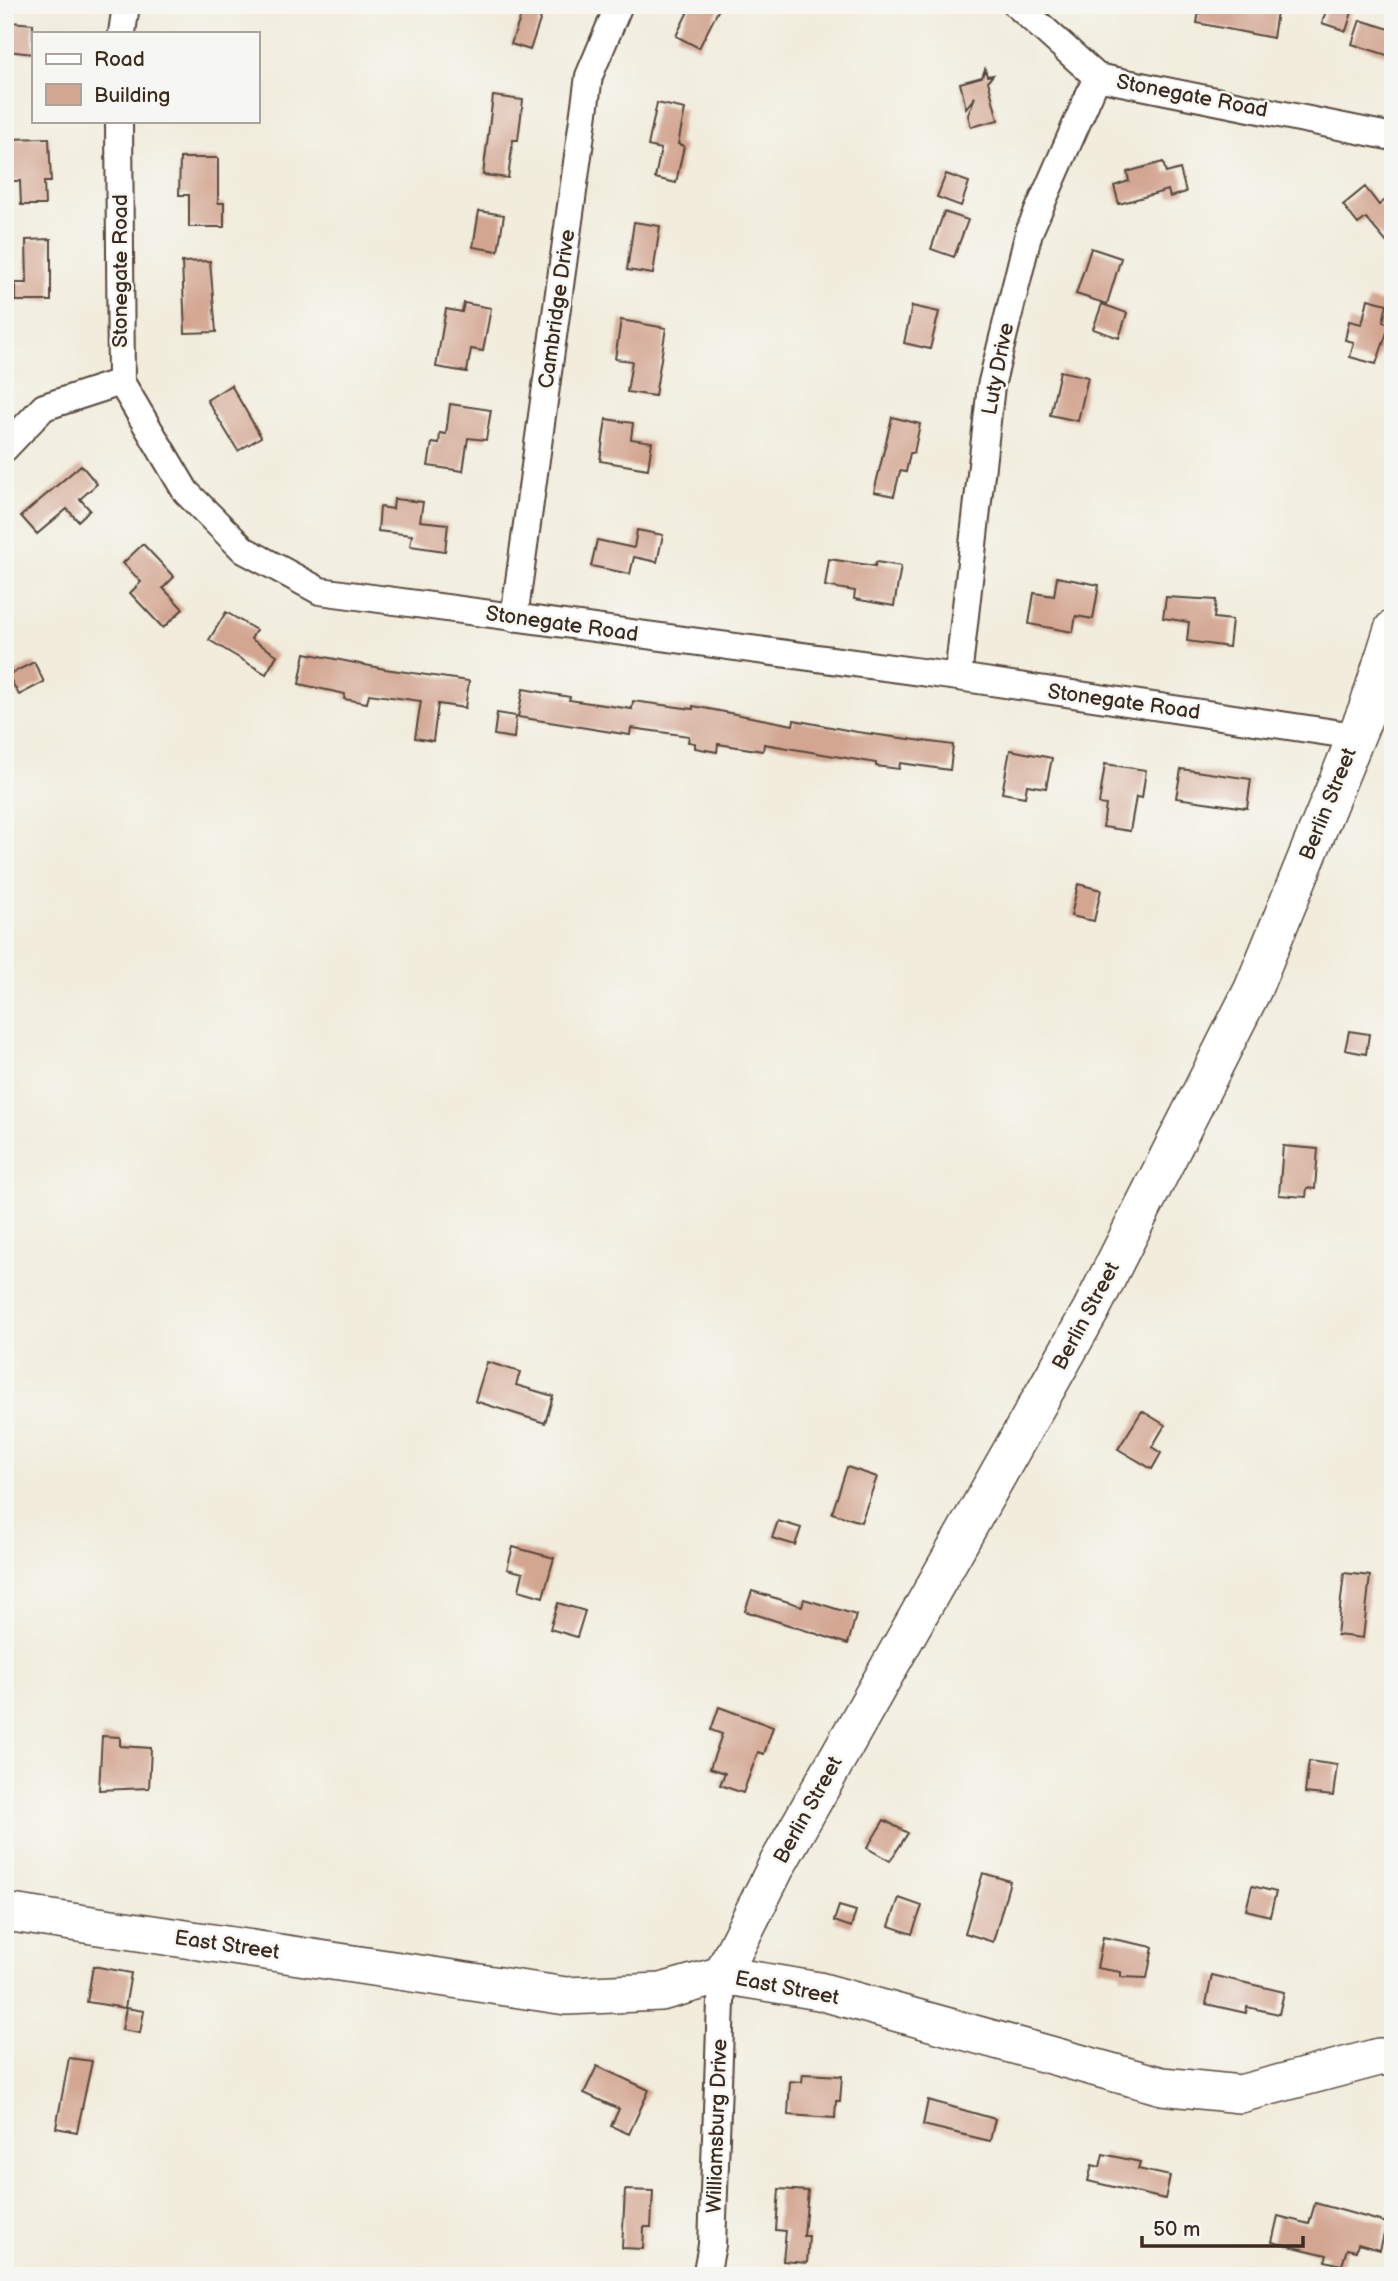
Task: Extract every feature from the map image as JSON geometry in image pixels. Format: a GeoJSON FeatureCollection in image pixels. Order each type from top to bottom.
{"type":"FeatureCollection","features":[{"type":"Feature","properties":{"kind":"main road","name":"Berlin Street"},"geometry":{"type":"LineString","coordinates":[[722,1975],[777,1865],[1097,1298],[1253,989],[1372,718],[1393,629]]}},
{"type":"Feature","properties":{"kind":"main road","name":"East Street"},"geometry":{"type":"LineString","coordinates":[[5,1912],[566,1996],[661,1992],[722,1975],[819,1992],[1162,2086],[1240,2094],[1379,2057],[1393,2057]]}},
{"type":"Feature","properties":{"kind":"street"},"geometry":{"type":"LineString","coordinates":[[122,32],[127,5]]}},
{"type":"Feature","properties":{"kind":"street","name":"Cambridge Drive"},"geometry":{"type":"LineString","coordinates":[[514,618],[589,76],[619,5]]}},
{"type":"Feature","properties":{"kind":"street","name":"Stonegate Road"},"geometry":{"type":"LineString","coordinates":[[1017,5],[1097,77],[1393,137]]}},
{"type":"Feature","properties":{"kind":"street","name":"Luty Drive"},"geometry":{"type":"LineString","coordinates":[[958,677],[991,386],[1029,232],[1097,77]]}},
{"type":"Feature","properties":{"kind":"street","name":"Stonegate Road"},"geometry":{"type":"LineString","coordinates":[[119,122],[121,382],[186,492],[244,550],[320,591],[958,677],[1372,718]]}},
{"type":"Feature","properties":{"kind":"street"},"geometry":{"type":"LineString","coordinates":[[5,448],[44,407],[121,382]]}},
{"type":"Feature","properties":{"kind":"street","name":"Williamsburg Drive"},"geometry":{"type":"LineString","coordinates":[[706,2276],[712,2245],[722,1975]]}},
{"type":"Feature","properties":{"kind":"building"},"geometry":{"type":"Polygon","coordinates":[[[691,5],[721,5],[699,48],[676,36],[691,5]]]}},
{"type":"Feature","properties":{"kind":"building"},"geometry":{"type":"Polygon","coordinates":[[[1200,5],[1278,5],[1273,38],[1197,23],[1200,5]]]}},
{"type":"Feature","properties":{"kind":"building"},"geometry":{"type":"Polygon","coordinates":[[[1328,5],[1353,9],[1346,31],[1322,23],[1328,5]]]}},
{"type":"Feature","properties":{"kind":"building"},"geometry":{"type":"Polygon","coordinates":[[[524,7],[542,14],[530,50],[511,44],[524,7]]]}},
{"type":"Feature","properties":{"kind":"building"},"geometry":{"type":"Polygon","coordinates":[[[1360,20],[1393,30],[1393,57],[1352,44],[1360,20]]]}},
{"type":"Feature","properties":{"kind":"building"},"geometry":{"type":"Polygon","coordinates":[[[10,22],[33,24],[32,54],[7,51],[10,22]]]}},
{"type":"Feature","properties":{"kind":"building"},"geometry":{"type":"Polygon","coordinates":[[[985,69],[987,76],[993,75],[988,81],[998,120],[971,127],[968,115],[975,97],[966,108],[960,83],[982,77],[985,69]]]}},
{"type":"Feature","properties":{"kind":"building"},"geometry":{"type":"Polygon","coordinates":[[[493,96],[523,100],[518,140],[513,140],[508,178],[483,175],[493,96]]]}},
{"type":"Feature","properties":{"kind":"building"},"geometry":{"type":"Polygon","coordinates":[[[657,103],[685,109],[678,144],[684,146],[676,183],[655,178],[661,149],[648,146],[657,103]]]}},
{"type":"Feature","properties":{"kind":"building"},"geometry":{"type":"Polygon","coordinates":[[[49,138],[51,182],[44,182],[45,205],[21,205],[20,181],[6,181],[5,139],[49,138]]]}},
{"type":"Feature","properties":{"kind":"building"},"geometry":{"type":"Polygon","coordinates":[[[180,158],[218,158],[218,203],[224,203],[224,227],[189,227],[189,195],[179,195],[180,158]]]}},
{"type":"Feature","properties":{"kind":"building"},"geometry":{"type":"Polygon","coordinates":[[[1163,162],[1166,173],[1180,169],[1186,192],[1170,197],[1168,190],[1119,204],[1114,186],[1129,181],[1127,172],[1163,162]]]}},
{"type":"Feature","properties":{"kind":"building"},"geometry":{"type":"Polygon","coordinates":[[[946,174],[969,182],[961,206],[937,197],[946,174]]]}},
{"type":"Feature","properties":{"kind":"building"},"geometry":{"type":"Polygon","coordinates":[[[1365,187],[1379,205],[1393,194],[1393,250],[1366,218],[1358,224],[1343,205],[1365,187]]]}},
{"type":"Feature","properties":{"kind":"building"},"geometry":{"type":"Polygon","coordinates":[[[479,211],[504,215],[498,251],[473,247],[479,211]]]}},
{"type":"Feature","properties":{"kind":"building"},"geometry":{"type":"Polygon","coordinates":[[[944,212],[968,220],[954,257],[931,249],[944,212]]]}},
{"type":"Feature","properties":{"kind":"building"},"geometry":{"type":"Polygon","coordinates":[[[634,222],[660,226],[653,274],[627,270],[634,222]]]}},
{"type":"Feature","properties":{"kind":"building"},"geometry":{"type":"Polygon","coordinates":[[[51,239],[51,301],[15,301],[15,283],[27,283],[26,240],[51,239]]]}},
{"type":"Feature","properties":{"kind":"building"},"geometry":{"type":"Polygon","coordinates":[[[1091,248],[1121,258],[1107,304],[1076,294],[1091,248]]]}},
{"type":"Feature","properties":{"kind":"building"},"geometry":{"type":"Polygon","coordinates":[[[210,261],[216,332],[185,333],[182,262],[210,261]]]}},
{"type":"Feature","properties":{"kind":"building"},"geometry":{"type":"Polygon","coordinates":[[[1368,299],[1387,304],[1383,322],[1390,324],[1376,364],[1350,357],[1354,342],[1345,340],[1349,321],[1362,324],[1368,299]]]}},
{"type":"Feature","properties":{"kind":"building"},"geometry":{"type":"Polygon","coordinates":[[[464,303],[491,308],[483,351],[471,349],[467,372],[436,367],[446,309],[462,312],[464,303]]]}},
{"type":"Feature","properties":{"kind":"building"},"geometry":{"type":"Polygon","coordinates":[[[1102,304],[1127,313],[1119,338],[1093,329],[1102,304]]]}},
{"type":"Feature","properties":{"kind":"building"},"geometry":{"type":"Polygon","coordinates":[[[912,306],[939,312],[930,349],[904,343],[912,306]]]}},
{"type":"Feature","properties":{"kind":"building"},"geometry":{"type":"Polygon","coordinates":[[[621,320],[666,328],[655,396],[627,392],[632,361],[615,359],[621,320]]]}},
{"type":"Feature","properties":{"kind":"building"},"geometry":{"type":"Polygon","coordinates":[[[1060,371],[1088,377],[1078,421],[1050,415],[1060,371]]]}},
{"type":"Feature","properties":{"kind":"building"},"geometry":{"type":"Polygon","coordinates":[[[231,385],[261,437],[238,451],[207,400],[231,385]]]}},
{"type":"Feature","properties":{"kind":"building"},"geometry":{"type":"Polygon","coordinates":[[[450,404],[491,410],[486,440],[468,438],[463,471],[428,466],[432,443],[439,444],[440,433],[446,434],[450,404]]]}},
{"type":"Feature","properties":{"kind":"building"},"geometry":{"type":"Polygon","coordinates":[[[892,417],[920,424],[914,453],[910,453],[906,472],[900,471],[894,496],[874,492],[892,417]]]}},
{"type":"Feature","properties":{"kind":"building"},"geometry":{"type":"Polygon","coordinates":[[[606,419],[633,423],[631,439],[652,442],[648,469],[600,461],[606,419]]]}},
{"type":"Feature","properties":{"kind":"building"},"geometry":{"type":"Polygon","coordinates":[[[81,465],[97,484],[80,499],[90,510],[78,521],[67,509],[37,534],[21,516],[81,465]]]}},
{"type":"Feature","properties":{"kind":"building"},"geometry":{"type":"Polygon","coordinates":[[[394,499],[423,502],[420,521],[448,524],[445,551],[410,546],[412,535],[378,531],[380,507],[393,509],[394,499]]]}},
{"type":"Feature","properties":{"kind":"building"},"geometry":{"type":"Polygon","coordinates":[[[637,530],[663,535],[657,562],[634,557],[630,574],[591,566],[597,540],[634,548],[637,530]]]}},
{"type":"Feature","properties":{"kind":"building"},"geometry":{"type":"Polygon","coordinates":[[[143,544],[174,577],[163,588],[183,609],[163,628],[130,593],[141,582],[123,563],[143,544]]]}},
{"type":"Feature","properties":{"kind":"building"},"geometry":{"type":"Polygon","coordinates":[[[829,559],[875,566],[876,562],[901,566],[894,606],[854,599],[855,591],[825,586],[829,559]]]}},
{"type":"Feature","properties":{"kind":"building"},"geometry":{"type":"Polygon","coordinates":[[[1057,577],[1099,585],[1093,619],[1076,616],[1073,632],[1029,624],[1034,593],[1054,596],[1057,577]]]}},
{"type":"Feature","properties":{"kind":"building"},"geometry":{"type":"Polygon","coordinates":[[[1166,597],[1216,600],[1214,618],[1232,620],[1229,647],[1187,641],[1189,622],[1163,618],[1166,597]]]}},
{"type":"Feature","properties":{"kind":"building"},"geometry":{"type":"Polygon","coordinates":[[[226,612],[256,630],[251,639],[277,655],[266,674],[209,640],[226,612]]]}},
{"type":"Feature","properties":{"kind":"building"},"geometry":{"type":"Polygon","coordinates":[[[305,653],[385,669],[469,681],[465,708],[438,704],[433,741],[415,738],[421,701],[369,694],[367,703],[344,699],[345,694],[299,684],[305,653]]]}},
{"type":"Feature","properties":{"kind":"building"},"geometry":{"type":"Polygon","coordinates":[[[34,662],[44,682],[19,695],[8,675],[34,662]]]}},
{"type":"Feature","properties":{"kind":"building"},"geometry":{"type":"Polygon","coordinates":[[[523,689],[570,697],[569,700],[632,709],[633,701],[693,709],[693,706],[793,725],[794,720],[953,745],[950,770],[900,763],[899,769],[876,766],[876,763],[764,744],[763,751],[718,744],[717,752],[695,748],[695,743],[688,742],[689,736],[631,728],[630,735],[518,717],[523,689]]]}},
{"type":"Feature","properties":{"kind":"building"},"geometry":{"type":"Polygon","coordinates":[[[497,713],[516,716],[514,738],[494,735],[497,713]]]}},
{"type":"Feature","properties":{"kind":"building"},"geometry":{"type":"Polygon","coordinates":[[[1010,750],[1052,758],[1046,788],[1027,785],[1025,797],[1002,793],[1010,750]]]}},
{"type":"Feature","properties":{"kind":"building"},"geometry":{"type":"Polygon","coordinates":[[[1105,764],[1146,770],[1142,798],[1136,797],[1130,831],[1103,827],[1106,805],[1099,804],[1105,764]]]}},
{"type":"Feature","properties":{"kind":"building"},"geometry":{"type":"Polygon","coordinates":[[[1181,769],[1251,779],[1247,808],[1176,798],[1181,769]]]}},
{"type":"Feature","properties":{"kind":"building"},"geometry":{"type":"Polygon","coordinates":[[[1078,884],[1101,890],[1094,921],[1071,916],[1078,884]]]}},
{"type":"Feature","properties":{"kind":"building"},"geometry":{"type":"Polygon","coordinates":[[[1349,1031],[1369,1034],[1366,1054],[1345,1050],[1349,1031]]]}},
{"type":"Feature","properties":{"kind":"building"},"geometry":{"type":"Polygon","coordinates":[[[1283,1146],[1318,1149],[1315,1189],[1307,1188],[1306,1197],[1279,1195],[1283,1146]]]}},
{"type":"Feature","properties":{"kind":"building"},"geometry":{"type":"Polygon","coordinates":[[[487,1362],[520,1372],[516,1385],[553,1396],[545,1423],[475,1401],[487,1362]]]}},
{"type":"Feature","properties":{"kind":"building"},"geometry":{"type":"Polygon","coordinates":[[[1142,1411],[1165,1425],[1152,1447],[1161,1453],[1152,1469],[1118,1449],[1142,1411]]]}},
{"type":"Feature","properties":{"kind":"building"},"geometry":{"type":"Polygon","coordinates":[[[847,1467],[877,1477],[861,1522],[832,1513],[847,1467]]]}},
{"type":"Feature","properties":{"kind":"building"},"geometry":{"type":"Polygon","coordinates":[[[778,1521],[801,1528],[795,1545],[772,1538],[778,1521]]]}},
{"type":"Feature","properties":{"kind":"building"},"geometry":{"type":"Polygon","coordinates":[[[513,1547],[554,1558],[543,1597],[519,1590],[523,1573],[507,1569],[513,1547]]]}},
{"type":"Feature","properties":{"kind":"building"},"geometry":{"type":"Polygon","coordinates":[[[1344,1573],[1370,1576],[1363,1638],[1337,1635],[1344,1573]]]}},
{"type":"Feature","properties":{"kind":"building"},"geometry":{"type":"Polygon","coordinates":[[[752,1591],[802,1606],[804,1599],[856,1615],[848,1644],[745,1611],[752,1591]]]}},
{"type":"Feature","properties":{"kind":"building"},"geometry":{"type":"Polygon","coordinates":[[[558,1603],[585,1611],[577,1637],[550,1629],[558,1603]]]}},
{"type":"Feature","properties":{"kind":"building"},"geometry":{"type":"Polygon","coordinates":[[[719,1707],[773,1727],[764,1754],[758,1752],[743,1793],[720,1785],[725,1773],[710,1768],[722,1734],[711,1730],[719,1707]]]}},
{"type":"Feature","properties":{"kind":"building"},"geometry":{"type":"Polygon","coordinates":[[[102,1736],[120,1737],[120,1746],[151,1748],[149,1788],[99,1790],[102,1736]]]}},
{"type":"Feature","properties":{"kind":"building"},"geometry":{"type":"Polygon","coordinates":[[[1309,1761],[1337,1765],[1333,1796],[1305,1793],[1309,1761]]]}},
{"type":"Feature","properties":{"kind":"building"},"geometry":{"type":"Polygon","coordinates":[[[884,1820],[908,1833],[890,1861],[867,1848],[884,1820]]]}},
{"type":"Feature","properties":{"kind":"building"},"geometry":{"type":"Polygon","coordinates":[[[983,1873],[1010,1881],[993,1942],[965,1933],[983,1873]]]}},
{"type":"Feature","properties":{"kind":"building"},"geometry":{"type":"Polygon","coordinates":[[[1252,1886],[1276,1892],[1270,1916],[1246,1910],[1252,1886]]]}},
{"type":"Feature","properties":{"kind":"building"},"geometry":{"type":"Polygon","coordinates":[[[899,1898],[922,1906],[912,1934],[889,1926],[899,1898]]]}},
{"type":"Feature","properties":{"kind":"building"},"geometry":{"type":"Polygon","coordinates":[[[839,1906],[856,1911],[851,1927],[834,1921],[839,1906]]]}},
{"type":"Feature","properties":{"kind":"building"},"geometry":{"type":"Polygon","coordinates":[[[1103,1937],[1153,1947],[1147,1978],[1121,1977],[1121,1972],[1097,1968],[1103,1937]]]}},
{"type":"Feature","properties":{"kind":"building"},"geometry":{"type":"Polygon","coordinates":[[[93,1966],[131,1973],[125,2008],[87,2002],[93,1966]]]}},
{"type":"Feature","properties":{"kind":"building"},"geometry":{"type":"Polygon","coordinates":[[[1212,1975],[1284,1992],[1279,2014],[1247,2007],[1246,2013],[1206,2004],[1212,1975]]]}},
{"type":"Feature","properties":{"kind":"building"},"geometry":{"type":"Polygon","coordinates":[[[126,2008],[144,2011],[140,2033],[122,2030],[126,2008]]]}},
{"type":"Feature","properties":{"kind":"building"},"geometry":{"type":"Polygon","coordinates":[[[69,2058],[92,2061],[77,2132],[56,2128],[69,2058]]]}},
{"type":"Feature","properties":{"kind":"building"},"geometry":{"type":"Polygon","coordinates":[[[597,2066],[649,2090],[629,2134],[611,2126],[619,2109],[584,2093],[597,2066]]]}},
{"type":"Feature","properties":{"kind":"building"},"geometry":{"type":"Polygon","coordinates":[[[803,2074],[842,2076],[840,2101],[836,2101],[835,2118],[788,2115],[790,2081],[802,2082],[803,2074]]]}},
{"type":"Feature","properties":{"kind":"building"},"geometry":{"type":"Polygon","coordinates":[[[928,2100],[995,2119],[990,2141],[923,2125],[928,2100]]]}},
{"type":"Feature","properties":{"kind":"building"},"geometry":{"type":"Polygon","coordinates":[[[1103,2154],[1140,2162],[1138,2169],[1170,2176],[1165,2199],[1088,2181],[1092,2165],[1100,2167],[1103,2154]]]}},
{"type":"Feature","properties":{"kind":"building"},"geometry":{"type":"Polygon","coordinates":[[[779,2189],[808,2191],[804,2236],[809,2236],[807,2263],[783,2261],[786,2231],[776,2230],[779,2189]]]}},
{"type":"Feature","properties":{"kind":"building"},"geometry":{"type":"Polygon","coordinates":[[[625,2190],[653,2191],[651,2227],[644,2227],[643,2249],[622,2248],[625,2190]]]}},
{"type":"Feature","properties":{"kind":"building"},"geometry":{"type":"Polygon","coordinates":[[[1315,2203],[1387,2223],[1380,2250],[1358,2244],[1356,2251],[1347,2249],[1342,2265],[1325,2261],[1327,2255],[1272,2242],[1278,2216],[1309,2224],[1315,2203]]]}}]}
